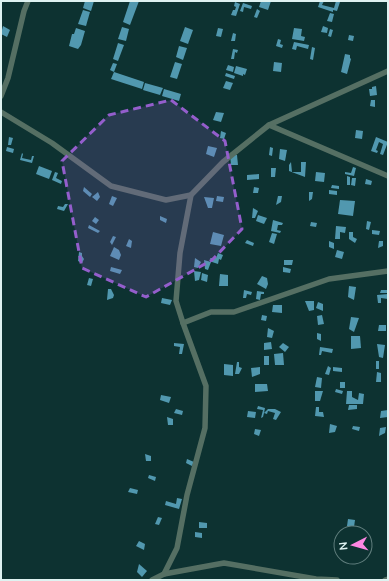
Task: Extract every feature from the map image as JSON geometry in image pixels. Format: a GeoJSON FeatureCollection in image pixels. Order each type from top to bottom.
{"type":"FeatureCollection","features":[{"type":"Feature","properties":{"kind":"street"},"geometry":{"type":"LineString","coordinates":[[1,96],[8,78],[24,11],[28,1]]}},
{"type":"Feature","properties":{"kind":"street"},"geometry":{"type":"LineString","coordinates":[[164,574],[177,548],[186,496],[205,428],[206,386],[176,301],[180,253],[191,195],[223,162],[269,125],[388,71]]}},
{"type":"Feature","properties":{"kind":"street"},"geometry":{"type":"LineString","coordinates":[[1,112],[52,143],[111,186],[166,200],[191,195]]}},
{"type":"Feature","properties":{"kind":"street"},"geometry":{"type":"LineString","coordinates":[[269,125],[388,176]]}},
{"type":"Feature","properties":{"kind":"street"},"geometry":{"type":"LineString","coordinates":[[183,323],[211,312],[234,312],[329,279],[388,271]]}},
{"type":"Feature","properties":{"kind":"street"},"geometry":{"type":"LineString","coordinates":[[152,580],[164,574],[224,563],[316,579],[337,580]]}},
{"type":"Feature","properties":{"kind":"highlighted area"},"geometry":{"type":"Polygon","coordinates":[[[171,100],[225,141],[242,229],[212,260],[146,297],[82,268],[62,161],[109,115],[171,100]]]}},
{"type":"Feature","properties":{"kind":"building"},"geometry":{"type":"Polygon","coordinates":[[[85,1],[94,1],[91,11],[83,8],[85,1]]]}},
{"type":"Feature","properties":{"kind":"building"},"geometry":{"type":"Polygon","coordinates":[[[130,1],[139,1],[130,25],[123,22],[130,1]]]}},
{"type":"Feature","properties":{"kind":"building"},"geometry":{"type":"Polygon","coordinates":[[[261,1],[271,1],[268,10],[259,7],[261,1]]]}},
{"type":"Feature","properties":{"kind":"building"},"geometry":{"type":"Polygon","coordinates":[[[320,1],[324,1],[322,5],[334,8],[336,1],[340,2],[337,11],[333,10],[333,12],[318,7],[320,1]]]}},
{"type":"Feature","properties":{"kind":"building"},"geometry":{"type":"Polygon","coordinates":[[[235,2],[240,4],[236,16],[231,15],[236,7],[234,6],[235,2]]]}},
{"type":"Feature","properties":{"kind":"building"},"geometry":{"type":"Polygon","coordinates":[[[243,3],[252,6],[251,9],[244,7],[243,12],[240,11],[243,3]]]}},
{"type":"Feature","properties":{"kind":"building"},"geometry":{"type":"Polygon","coordinates":[[[257,9],[260,11],[257,18],[254,17],[257,9]]]}},
{"type":"Feature","properties":{"kind":"building"},"geometry":{"type":"Polygon","coordinates":[[[83,10],[90,12],[86,26],[78,24],[83,10]]]}},
{"type":"Feature","properties":{"kind":"building"},"geometry":{"type":"Polygon","coordinates":[[[330,13],[334,14],[332,22],[327,21],[330,13]]]}},
{"type":"Feature","properties":{"kind":"building"},"geometry":{"type":"Polygon","coordinates":[[[3,26],[10,30],[7,37],[1,34],[3,26]]]}},
{"type":"Feature","properties":{"kind":"building"},"geometry":{"type":"Polygon","coordinates":[[[323,26],[328,28],[327,33],[321,32],[323,26]]]}},
{"type":"Feature","properties":{"kind":"building"},"geometry":{"type":"Polygon","coordinates":[[[122,27],[129,29],[126,41],[118,39],[122,27]]]}},
{"type":"Feature","properties":{"kind":"building"},"geometry":{"type":"Polygon","coordinates":[[[185,27],[193,30],[188,44],[180,41],[185,27]]]}},
{"type":"Feature","properties":{"kind":"building"},"geometry":{"type":"Polygon","coordinates":[[[76,28],[85,31],[81,45],[78,49],[69,46],[72,34],[74,34],[76,28]]]}},
{"type":"Feature","properties":{"kind":"building"},"geometry":{"type":"Polygon","coordinates":[[[218,28],[223,29],[221,37],[216,36],[218,28]]]}},
{"type":"Feature","properties":{"kind":"building"},"geometry":{"type":"Polygon","coordinates":[[[294,28],[302,29],[301,36],[305,37],[304,41],[292,39],[294,28]]]}},
{"type":"Feature","properties":{"kind":"building"},"geometry":{"type":"Polygon","coordinates":[[[330,29],[333,30],[331,37],[328,36],[330,29]]]}},
{"type":"Feature","properties":{"kind":"building"},"geometry":{"type":"Polygon","coordinates":[[[233,33],[236,34],[235,41],[231,41],[233,33]]]}},
{"type":"Feature","properties":{"kind":"building"},"geometry":{"type":"Polygon","coordinates":[[[349,35],[354,36],[353,41],[348,40],[349,35]]]}},
{"type":"Feature","properties":{"kind":"building"},"geometry":{"type":"Polygon","coordinates":[[[278,39],[281,40],[280,44],[283,45],[282,48],[276,46],[278,39]]]}},
{"type":"Feature","properties":{"kind":"building"},"geometry":{"type":"Polygon","coordinates":[[[294,42],[309,45],[308,49],[297,46],[296,50],[292,49],[294,42]]]}},
{"type":"Feature","properties":{"kind":"building"},"geometry":{"type":"Polygon","coordinates":[[[118,43],[124,45],[118,61],[113,59],[118,43]]]}},
{"type":"Feature","properties":{"kind":"building"},"geometry":{"type":"Polygon","coordinates":[[[179,46],[187,48],[183,60],[176,57],[179,46]]]}},
{"type":"Feature","properties":{"kind":"building"},"geometry":{"type":"Polygon","coordinates":[[[312,47],[315,48],[313,60],[310,59],[312,47]]]}},
{"type":"Feature","properties":{"kind":"building"},"geometry":{"type":"Polygon","coordinates":[[[233,49],[238,50],[237,53],[235,52],[234,59],[231,59],[233,49]]]}},
{"type":"Feature","properties":{"kind":"building"},"geometry":{"type":"Polygon","coordinates":[[[345,54],[350,55],[351,59],[347,74],[341,72],[345,54]]]}},
{"type":"Feature","properties":{"kind":"building"},"geometry":{"type":"Polygon","coordinates":[[[175,62],[182,64],[177,79],[170,77],[175,62]]]}},
{"type":"Feature","properties":{"kind":"building"},"geometry":{"type":"Polygon","coordinates":[[[274,62],[282,63],[281,72],[273,71],[274,62]]]}},
{"type":"Feature","properties":{"kind":"building"},"geometry":{"type":"Polygon","coordinates":[[[113,63],[117,64],[114,72],[110,70],[113,63]]]}},
{"type":"Feature","properties":{"kind":"building"},"geometry":{"type":"Polygon","coordinates":[[[228,65],[234,67],[233,72],[226,70],[228,65]]]}},
{"type":"Feature","properties":{"kind":"building"},"geometry":{"type":"Polygon","coordinates":[[[236,66],[247,69],[245,75],[243,74],[243,76],[234,73],[236,66]]]}},
{"type":"Feature","properties":{"kind":"building"},"geometry":{"type":"Polygon","coordinates":[[[114,72],[144,82],[142,89],[111,79],[114,72]]]}},
{"type":"Feature","properties":{"kind":"building"},"geometry":{"type":"Polygon","coordinates":[[[226,73],[235,76],[234,79],[225,76],[226,73]]]}},
{"type":"Feature","properties":{"kind":"building"},"geometry":{"type":"Polygon","coordinates":[[[226,81],[233,83],[230,90],[223,88],[226,81]]]}},
{"type":"Feature","properties":{"kind":"building"},"geometry":{"type":"Polygon","coordinates":[[[145,83],[163,88],[160,95],[143,90],[145,83]]]}},
{"type":"Feature","properties":{"kind":"building"},"geometry":{"type":"Polygon","coordinates":[[[376,86],[377,95],[370,96],[369,89],[376,86]]]}},
{"type":"Feature","properties":{"kind":"building"},"geometry":{"type":"Polygon","coordinates":[[[164,89],[181,94],[179,101],[162,96],[164,89]]]}},
{"type":"Feature","properties":{"kind":"building"},"geometry":{"type":"Polygon","coordinates":[[[371,100],[375,100],[375,107],[370,106],[371,100]]]}},
{"type":"Feature","properties":{"kind":"building"},"geometry":{"type":"Polygon","coordinates":[[[216,112],[224,113],[221,122],[213,120],[216,112]]]}},
{"type":"Feature","properties":{"kind":"building"},"geometry":{"type":"Polygon","coordinates":[[[356,130],[363,131],[362,139],[355,138],[356,130]]]}},
{"type":"Feature","properties":{"kind":"building"},"geometry":{"type":"Polygon","coordinates":[[[221,131],[226,133],[224,139],[220,138],[221,131]]]}},
{"type":"Feature","properties":{"kind":"building"},"geometry":{"type":"Polygon","coordinates":[[[9,137],[13,138],[11,145],[8,145],[9,137]]]}},
{"type":"Feature","properties":{"kind":"building"},"geometry":{"type":"Polygon","coordinates":[[[376,137],[388,142],[383,155],[380,154],[383,144],[379,142],[376,150],[378,151],[377,153],[371,151],[376,137]]]}},
{"type":"Feature","properties":{"kind":"building"},"geometry":{"type":"Polygon","coordinates":[[[208,146],[217,148],[214,157],[206,154],[208,146]]]}},
{"type":"Feature","properties":{"kind":"building"},"geometry":{"type":"Polygon","coordinates":[[[7,147],[14,149],[13,153],[6,151],[7,147]]]}},
{"type":"Feature","properties":{"kind":"building"},"geometry":{"type":"Polygon","coordinates":[[[270,147],[273,148],[272,156],[269,155],[270,147]]]}},
{"type":"Feature","properties":{"kind":"building"},"geometry":{"type":"Polygon","coordinates":[[[280,149],[287,150],[285,161],[279,159],[280,149]]]}},
{"type":"Feature","properties":{"kind":"building"},"geometry":{"type":"Polygon","coordinates":[[[22,153],[22,158],[31,160],[32,156],[34,156],[32,163],[20,160],[22,153]]]}},
{"type":"Feature","properties":{"kind":"building"},"geometry":{"type":"Polygon","coordinates":[[[230,155],[237,155],[238,165],[231,165],[230,155]]]}},
{"type":"Feature","properties":{"kind":"building"},"geometry":{"type":"Polygon","coordinates":[[[291,162],[292,172],[301,172],[301,162],[306,162],[305,177],[289,171],[289,165],[291,162]]]}},
{"type":"Feature","properties":{"kind":"building"},"geometry":{"type":"Polygon","coordinates":[[[39,166],[52,171],[49,179],[36,174],[39,166]]]}},
{"type":"Feature","properties":{"kind":"building"},"geometry":{"type":"Polygon","coordinates":[[[353,167],[356,168],[354,176],[345,174],[345,172],[351,173],[353,167]]]}},
{"type":"Feature","properties":{"kind":"building"},"geometry":{"type":"Polygon","coordinates":[[[271,168],[276,168],[275,177],[271,177],[271,168]]]}},
{"type":"Feature","properties":{"kind":"building"},"geometry":{"type":"Polygon","coordinates":[[[55,172],[58,173],[56,178],[62,181],[61,184],[52,180],[55,172]]]}},
{"type":"Feature","properties":{"kind":"building"},"geometry":{"type":"Polygon","coordinates":[[[316,172],[325,173],[324,182],[315,181],[316,172]]]}},
{"type":"Feature","properties":{"kind":"building"},"geometry":{"type":"Polygon","coordinates":[[[259,174],[259,179],[247,180],[247,175],[259,174]]]}},
{"type":"Feature","properties":{"kind":"building"},"geometry":{"type":"Polygon","coordinates":[[[347,176],[350,177],[350,185],[347,185],[347,176]]]}},
{"type":"Feature","properties":{"kind":"building"},"geometry":{"type":"Polygon","coordinates":[[[352,178],[356,178],[355,186],[351,185],[352,178]]]}},
{"type":"Feature","properties":{"kind":"building"},"geometry":{"type":"Polygon","coordinates":[[[366,179],[372,181],[371,185],[365,184],[366,179]]]}},
{"type":"Feature","properties":{"kind":"building"},"geometry":{"type":"Polygon","coordinates":[[[332,185],[339,186],[339,189],[331,188],[332,185]]]}},
{"type":"Feature","properties":{"kind":"building"},"geometry":{"type":"Polygon","coordinates":[[[84,187],[92,194],[90,197],[83,191],[84,187]]]}},
{"type":"Feature","properties":{"kind":"building"},"geometry":{"type":"Polygon","coordinates":[[[254,187],[259,188],[258,193],[253,193],[254,187]]]}},
{"type":"Feature","properties":{"kind":"building"},"geometry":{"type":"Polygon","coordinates":[[[329,190],[337,191],[337,195],[329,194],[329,190]]]}},
{"type":"Feature","properties":{"kind":"building"},"geometry":{"type":"Polygon","coordinates":[[[98,192],[100,197],[97,201],[92,197],[98,192]]]}},
{"type":"Feature","properties":{"kind":"building"},"geometry":{"type":"Polygon","coordinates":[[[309,192],[313,192],[312,199],[309,201],[309,192]]]}},
{"type":"Feature","properties":{"kind":"building"},"geometry":{"type":"Polygon","coordinates":[[[112,196],[117,198],[113,206],[109,204],[112,196]]]}},
{"type":"Feature","properties":{"kind":"building"},"geometry":{"type":"Polygon","coordinates":[[[217,196],[224,197],[223,202],[216,201],[217,196]]]}},
{"type":"Feature","properties":{"kind":"building"},"geometry":{"type":"Polygon","coordinates":[[[278,196],[282,196],[281,202],[276,205],[278,196]]]}},
{"type":"Feature","properties":{"kind":"building"},"geometry":{"type":"Polygon","coordinates":[[[204,197],[214,198],[212,208],[208,208],[204,197]]]}},
{"type":"Feature","properties":{"kind":"building"},"geometry":{"type":"Polygon","coordinates":[[[340,200],[355,201],[353,216],[338,214],[340,200]]]}},
{"type":"Feature","properties":{"kind":"building"},"geometry":{"type":"Polygon","coordinates":[[[65,204],[68,204],[64,211],[57,209],[58,206],[63,207],[65,204]]]}},
{"type":"Feature","properties":{"kind":"building"},"geometry":{"type":"Polygon","coordinates":[[[253,208],[258,211],[255,218],[252,218],[253,208]]]}},
{"type":"Feature","properties":{"kind":"building"},"geometry":{"type":"Polygon","coordinates":[[[258,215],[267,218],[264,224],[256,221],[258,215]]]}},
{"type":"Feature","properties":{"kind":"building"},"geometry":{"type":"Polygon","coordinates":[[[160,216],[167,219],[166,223],[160,220],[160,216]]]}},
{"type":"Feature","properties":{"kind":"building"},"geometry":{"type":"Polygon","coordinates":[[[95,217],[99,220],[96,224],[92,221],[95,217]]]}},
{"type":"Feature","properties":{"kind":"building"},"geometry":{"type":"Polygon","coordinates":[[[273,220],[283,223],[282,225],[278,225],[277,230],[281,231],[280,233],[271,231],[273,220]]]}},
{"type":"Feature","properties":{"kind":"building"},"geometry":{"type":"Polygon","coordinates":[[[367,221],[371,222],[369,230],[366,229],[367,221]]]}},
{"type":"Feature","properties":{"kind":"building"},"geometry":{"type":"Polygon","coordinates":[[[311,222],[317,223],[316,227],[310,226],[311,222]]]}},
{"type":"Feature","properties":{"kind":"building"},"geometry":{"type":"Polygon","coordinates":[[[89,225],[100,231],[98,233],[88,228],[89,225]]]}},
{"type":"Feature","properties":{"kind":"building"},"geometry":{"type":"Polygon","coordinates":[[[336,226],[346,227],[345,233],[340,232],[340,239],[335,239],[336,226]]]}},
{"type":"Feature","properties":{"kind":"building"},"geometry":{"type":"Polygon","coordinates":[[[372,230],[380,231],[379,235],[372,234],[372,230]]]}},
{"type":"Feature","properties":{"kind":"building"},"geometry":{"type":"Polygon","coordinates":[[[213,232],[224,235],[221,246],[210,244],[213,232]]]}},
{"type":"Feature","properties":{"kind":"building"},"geometry":{"type":"Polygon","coordinates":[[[349,232],[353,232],[353,237],[357,239],[355,243],[349,239],[349,232]]]}},
{"type":"Feature","properties":{"kind":"building"},"geometry":{"type":"Polygon","coordinates":[[[272,233],[277,234],[274,244],[269,242],[272,233]]]}},
{"type":"Feature","properties":{"kind":"building"},"geometry":{"type":"Polygon","coordinates":[[[113,236],[116,237],[112,245],[110,242],[113,236]]]}},
{"type":"Feature","properties":{"kind":"building"},"geometry":{"type":"Polygon","coordinates":[[[129,239],[132,241],[131,248],[126,246],[129,239]]]}},
{"type":"Feature","properties":{"kind":"building"},"geometry":{"type":"Polygon","coordinates":[[[247,240],[254,243],[253,246],[245,243],[247,240]]]}},
{"type":"Feature","properties":{"kind":"building"},"geometry":{"type":"Polygon","coordinates":[[[329,241],[334,243],[334,249],[329,247],[329,241]]]}},
{"type":"Feature","properties":{"kind":"building"},"geometry":{"type":"Polygon","coordinates":[[[379,241],[383,241],[383,246],[378,248],[379,241]]]}},
{"type":"Feature","properties":{"kind":"building"},"geometry":{"type":"Polygon","coordinates":[[[114,247],[119,250],[121,255],[119,260],[110,256],[114,247]]]}},
{"type":"Feature","properties":{"kind":"building"},"geometry":{"type":"Polygon","coordinates":[[[337,250],[344,252],[342,259],[335,257],[337,250]]]}},
{"type":"Feature","properties":{"kind":"building"},"geometry":{"type":"Polygon","coordinates":[[[79,252],[82,253],[84,259],[82,263],[78,261],[79,252]]]}},
{"type":"Feature","properties":{"kind":"building"},"geometry":{"type":"Polygon","coordinates":[[[218,253],[223,255],[221,260],[219,259],[218,264],[212,262],[210,258],[216,258],[218,253]]]}},
{"type":"Feature","properties":{"kind":"building"},"geometry":{"type":"Polygon","coordinates":[[[195,258],[201,262],[198,268],[194,267],[195,258]]]}},
{"type":"Feature","properties":{"kind":"building"},"geometry":{"type":"Polygon","coordinates":[[[204,260],[211,262],[208,270],[205,269],[204,260]]]}},
{"type":"Feature","properties":{"kind":"building"},"geometry":{"type":"Polygon","coordinates":[[[284,260],[293,260],[292,265],[284,265],[284,260]]]}},
{"type":"Feature","properties":{"kind":"building"},"geometry":{"type":"Polygon","coordinates":[[[111,267],[122,270],[120,274],[110,271],[111,267]]]}},
{"type":"Feature","properties":{"kind":"building"},"geometry":{"type":"Polygon","coordinates":[[[283,267],[291,269],[290,273],[283,272],[283,267]]]}},
{"type":"Feature","properties":{"kind":"building"},"geometry":{"type":"Polygon","coordinates":[[[194,271],[201,272],[199,280],[195,281],[194,271]]]}},
{"type":"Feature","properties":{"kind":"building"},"geometry":{"type":"Polygon","coordinates":[[[202,273],[208,275],[207,282],[201,280],[202,273]]]}},
{"type":"Feature","properties":{"kind":"building"},"geometry":{"type":"Polygon","coordinates":[[[220,274],[228,275],[228,286],[219,286],[220,274]]]}},
{"type":"Feature","properties":{"kind":"building"},"geometry":{"type":"Polygon","coordinates":[[[262,276],[267,278],[268,284],[266,289],[257,284],[262,276]]]}},
{"type":"Feature","properties":{"kind":"building"},"geometry":{"type":"Polygon","coordinates":[[[89,278],[93,279],[91,286],[87,285],[89,278]]]}},
{"type":"Feature","properties":{"kind":"building"},"geometry":{"type":"Polygon","coordinates":[[[349,286],[356,287],[354,300],[348,297],[349,286]]]}},
{"type":"Feature","properties":{"kind":"building"},"geometry":{"type":"Polygon","coordinates":[[[108,289],[111,289],[114,295],[113,298],[107,300],[108,289]]]}},
{"type":"Feature","properties":{"kind":"building"},"geometry":{"type":"Polygon","coordinates":[[[244,290],[252,292],[251,295],[247,294],[246,298],[243,298],[244,290]]]}},
{"type":"Feature","properties":{"kind":"building"},"geometry":{"type":"Polygon","coordinates":[[[381,290],[388,290],[388,293],[380,293],[381,290]]]}},
{"type":"Feature","properties":{"kind":"building"},"geometry":{"type":"Polygon","coordinates":[[[257,291],[264,292],[264,294],[261,294],[260,300],[256,299],[257,291]]]}},
{"type":"Feature","properties":{"kind":"building"},"geometry":{"type":"Polygon","coordinates":[[[388,294],[388,299],[381,298],[381,303],[378,303],[377,295],[388,294]]]}},
{"type":"Feature","properties":{"kind":"building"},"geometry":{"type":"Polygon","coordinates":[[[162,298],[172,300],[170,305],[161,303],[162,298]]]}},
{"type":"Feature","properties":{"kind":"building"},"geometry":{"type":"Polygon","coordinates":[[[305,301],[314,301],[314,310],[309,311],[305,301]]]}},
{"type":"Feature","properties":{"kind":"building"},"geometry":{"type":"Polygon","coordinates":[[[318,302],[323,304],[323,311],[316,308],[318,302]]]}},
{"type":"Feature","properties":{"kind":"building"},"geometry":{"type":"Polygon","coordinates":[[[273,305],[282,305],[282,313],[272,312],[273,305]]]}},
{"type":"Feature","properties":{"kind":"building"},"geometry":{"type":"Polygon","coordinates":[[[262,315],[267,316],[266,321],[261,320],[262,315]]]}},
{"type":"Feature","properties":{"kind":"building"},"geometry":{"type":"Polygon","coordinates":[[[322,315],[324,324],[318,325],[317,316],[322,315]]]}},
{"type":"Feature","properties":{"kind":"building"},"geometry":{"type":"Polygon","coordinates":[[[351,317],[359,318],[354,332],[349,329],[351,317]]]}},
{"type":"Feature","properties":{"kind":"building"},"geometry":{"type":"Polygon","coordinates":[[[379,325],[386,325],[386,331],[378,331],[379,325]]]}},
{"type":"Feature","properties":{"kind":"building"},"geometry":{"type":"Polygon","coordinates":[[[268,328],[274,331],[272,338],[267,337],[268,328]]]}},
{"type":"Feature","properties":{"kind":"building"},"geometry":{"type":"Polygon","coordinates":[[[317,333],[321,334],[321,341],[317,339],[317,333]]]}},
{"type":"Feature","properties":{"kind":"building"},"geometry":{"type":"Polygon","coordinates":[[[351,336],[360,336],[361,348],[351,349],[351,336]]]}},
{"type":"Feature","properties":{"kind":"building"},"geometry":{"type":"Polygon","coordinates":[[[271,342],[272,349],[264,350],[264,343],[271,342]]]}},
{"type":"Feature","properties":{"kind":"building"},"geometry":{"type":"Polygon","coordinates":[[[174,343],[184,344],[182,354],[179,354],[180,347],[174,346],[174,343]]]}},
{"type":"Feature","properties":{"kind":"building"},"geometry":{"type":"Polygon","coordinates":[[[283,343],[289,347],[285,352],[279,347],[283,343]]]}},
{"type":"Feature","properties":{"kind":"building"},"geometry":{"type":"Polygon","coordinates":[[[377,344],[385,345],[383,358],[379,357],[377,344]]]}},
{"type":"Feature","properties":{"kind":"building"},"geometry":{"type":"Polygon","coordinates":[[[320,347],[333,349],[332,353],[322,351],[321,355],[319,355],[320,347]]]}},
{"type":"Feature","properties":{"kind":"building"},"geometry":{"type":"Polygon","coordinates":[[[283,353],[284,365],[275,365],[274,354],[283,353]]]}},
{"type":"Feature","properties":{"kind":"building"},"geometry":{"type":"Polygon","coordinates":[[[264,356],[269,356],[269,365],[264,365],[264,356]]]}},
{"type":"Feature","properties":{"kind":"building"},"geometry":{"type":"Polygon","coordinates":[[[376,361],[379,361],[379,369],[376,369],[376,361]]]}},
{"type":"Feature","properties":{"kind":"building"},"geometry":{"type":"Polygon","coordinates":[[[237,362],[239,362],[239,367],[242,368],[239,374],[235,374],[237,362]]]}},
{"type":"Feature","properties":{"kind":"building"},"geometry":{"type":"Polygon","coordinates":[[[224,364],[233,365],[233,376],[224,375],[224,364]]]}},
{"type":"Feature","properties":{"kind":"building"},"geometry":{"type":"Polygon","coordinates":[[[328,366],[331,368],[329,375],[325,374],[328,366]]]}},
{"type":"Feature","properties":{"kind":"building"},"geometry":{"type":"Polygon","coordinates":[[[260,367],[260,374],[252,377],[251,368],[260,367]]]}},
{"type":"Feature","properties":{"kind":"building"},"geometry":{"type":"Polygon","coordinates":[[[333,367],[342,368],[342,372],[333,371],[333,367]]]}},
{"type":"Feature","properties":{"kind":"building"},"geometry":{"type":"Polygon","coordinates":[[[377,372],[381,373],[381,382],[376,382],[377,372]]]}},
{"type":"Feature","properties":{"kind":"building"},"geometry":{"type":"Polygon","coordinates":[[[317,377],[322,378],[321,388],[315,387],[317,377]]]}},
{"type":"Feature","properties":{"kind":"building"},"geometry":{"type":"Polygon","coordinates":[[[340,382],[345,382],[345,388],[340,388],[340,382]]]}},
{"type":"Feature","properties":{"kind":"building"},"geometry":{"type":"Polygon","coordinates":[[[255,384],[267,384],[268,391],[255,392],[255,384]]]}},
{"type":"Feature","properties":{"kind":"building"},"geometry":{"type":"Polygon","coordinates":[[[336,389],[343,391],[342,394],[335,392],[336,389]]]}},
{"type":"Feature","properties":{"kind":"building"},"geometry":{"type":"Polygon","coordinates":[[[315,391],[323,391],[320,401],[315,401],[315,391]]]}},
{"type":"Feature","properties":{"kind":"building"},"geometry":{"type":"Polygon","coordinates":[[[347,391],[352,391],[352,397],[358,400],[359,393],[364,394],[363,404],[346,404],[347,391]]]}},
{"type":"Feature","properties":{"kind":"building"},"geometry":{"type":"Polygon","coordinates":[[[161,395],[171,397],[169,403],[160,400],[161,395]]]}},
{"type":"Feature","properties":{"kind":"building"},"geometry":{"type":"Polygon","coordinates":[[[349,405],[357,405],[357,409],[348,410],[349,405]]]}},
{"type":"Feature","properties":{"kind":"building"},"geometry":{"type":"Polygon","coordinates":[[[258,406],[265,408],[263,417],[261,418],[263,410],[257,409],[258,406]]]}},
{"type":"Feature","properties":{"kind":"building"},"geometry":{"type":"Polygon","coordinates":[[[316,407],[319,407],[319,412],[323,412],[324,417],[315,416],[316,407]]]}},
{"type":"Feature","properties":{"kind":"building"},"geometry":{"type":"Polygon","coordinates":[[[176,409],[183,411],[182,415],[174,413],[176,409]]]}},
{"type":"Feature","properties":{"kind":"building"},"geometry":{"type":"Polygon","coordinates":[[[268,409],[275,409],[281,412],[276,420],[273,419],[275,413],[268,411],[267,414],[264,413],[268,409]]]}},
{"type":"Feature","properties":{"kind":"building"},"geometry":{"type":"Polygon","coordinates":[[[388,410],[388,417],[380,418],[381,411],[388,410]]]}},
{"type":"Feature","properties":{"kind":"building"},"geometry":{"type":"Polygon","coordinates":[[[248,411],[256,412],[255,418],[247,417],[248,411]]]}},
{"type":"Feature","properties":{"kind":"building"},"geometry":{"type":"Polygon","coordinates":[[[167,417],[173,419],[173,425],[168,425],[167,417]]]}},
{"type":"Feature","properties":{"kind":"building"},"geometry":{"type":"Polygon","coordinates":[[[330,424],[337,426],[335,432],[329,433],[330,424]]]}},
{"type":"Feature","properties":{"kind":"building"},"geometry":{"type":"Polygon","coordinates":[[[353,426],[360,427],[359,431],[352,429],[353,426]]]}},
{"type":"Feature","properties":{"kind":"building"},"geometry":{"type":"Polygon","coordinates":[[[386,427],[385,433],[379,436],[380,428],[386,427]]]}},
{"type":"Feature","properties":{"kind":"building"},"geometry":{"type":"Polygon","coordinates":[[[255,429],[261,430],[259,436],[254,434],[255,429]]]}},
{"type":"Feature","properties":{"kind":"building"},"geometry":{"type":"Polygon","coordinates":[[[145,454],[151,456],[151,461],[146,461],[145,454]]]}},
{"type":"Feature","properties":{"kind":"building"},"geometry":{"type":"Polygon","coordinates":[[[187,459],[194,462],[192,466],[186,463],[187,459]]]}},
{"type":"Feature","properties":{"kind":"building"},"geometry":{"type":"Polygon","coordinates":[[[149,475],[156,477],[155,481],[148,478],[149,475]]]}},
{"type":"Feature","properties":{"kind":"building"},"geometry":{"type":"Polygon","coordinates":[[[130,488],[138,490],[137,494],[128,492],[130,488]]]}},
{"type":"Feature","properties":{"kind":"building"},"geometry":{"type":"Polygon","coordinates":[[[177,498],[182,499],[179,509],[165,505],[166,501],[176,504],[177,498]]]}},
{"type":"Feature","properties":{"kind":"building"},"geometry":{"type":"Polygon","coordinates":[[[158,517],[162,518],[159,525],[155,524],[158,517]]]}},
{"type":"Feature","properties":{"kind":"building"},"geometry":{"type":"Polygon","coordinates":[[[348,519],[355,520],[354,525],[347,525],[348,519]]]}},
{"type":"Feature","properties":{"kind":"building"},"geometry":{"type":"Polygon","coordinates":[[[199,522],[207,523],[207,528],[199,528],[199,522]]]}},
{"type":"Feature","properties":{"kind":"building"},"geometry":{"type":"Polygon","coordinates":[[[195,532],[202,533],[202,538],[195,537],[195,532]]]}},
{"type":"Feature","properties":{"kind":"building"},"geometry":{"type":"Polygon","coordinates":[[[139,541],[145,544],[144,550],[136,546],[139,541]]]}},
{"type":"Feature","properties":{"kind":"building"},"geometry":{"type":"Polygon","coordinates":[[[139,564],[147,571],[142,577],[137,572],[139,564]]]}}]}
